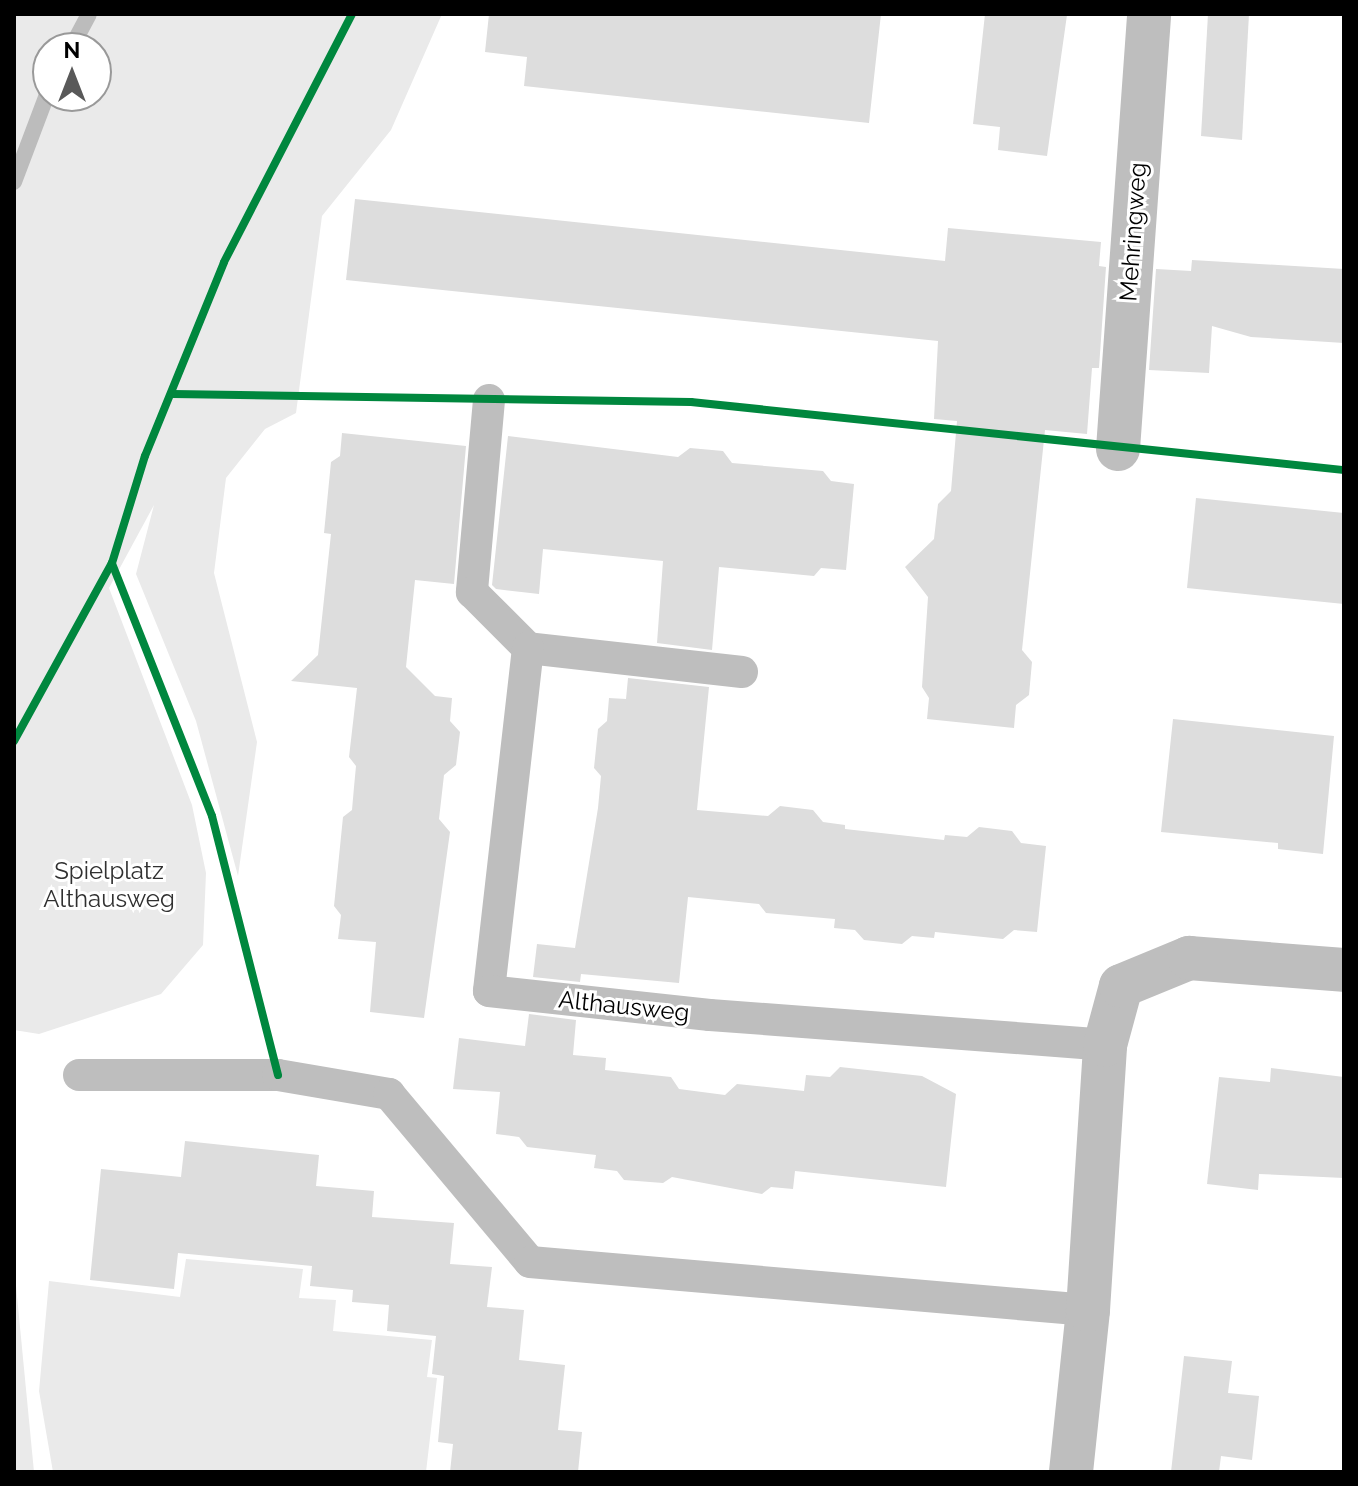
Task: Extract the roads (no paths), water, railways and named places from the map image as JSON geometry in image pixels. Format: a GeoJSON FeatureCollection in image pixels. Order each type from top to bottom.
{"type":"FeatureCollection","features":[{"type":"Feature","properties":{"kind":"street","name":"Mehringweg"},"geometry":{"type":"LineString","coordinates":[[1118,449],[1149,14]]}},
{"type":"Feature","properties":{"kind":"street"},"geometry":{"type":"LineString","coordinates":[[1071,1472],[1088,1310],[1105,1045],[1121,986],[1189,958],[1344,970]]}},
{"type":"Feature","properties":{"kind":"lane"},"geometry":{"type":"LineString","coordinates":[[489,400],[472,592],[528,648],[742,672]]}},
{"type":"Feature","properties":{"kind":"lane","name":"Althausweg"},"geometry":{"type":"LineString","coordinates":[[528,648],[489,991],[710,1015],[1105,1045]]}},
{"type":"Feature","properties":{"kind":"lane"},"geometry":{"type":"LineString","coordinates":[[79,1075],[278,1075],[389,1094],[530,1262],[1088,1310]]}},
{"type":"Feature","properties":{"kind":"waterway"},"geometry":{"type":"LineString","coordinates":[[79,32],[89,14]]}},
{"type":"Feature","properties":{"kind":"waterway"},"geometry":{"type":"LineString","coordinates":[[14,182],[40,112]]}},
{"type":"Feature","properties":{"kind":"park label","name":"Spielplatz Althausweg"},"geometry":{"type":"Point","coordinates":[109,885]}}]}
